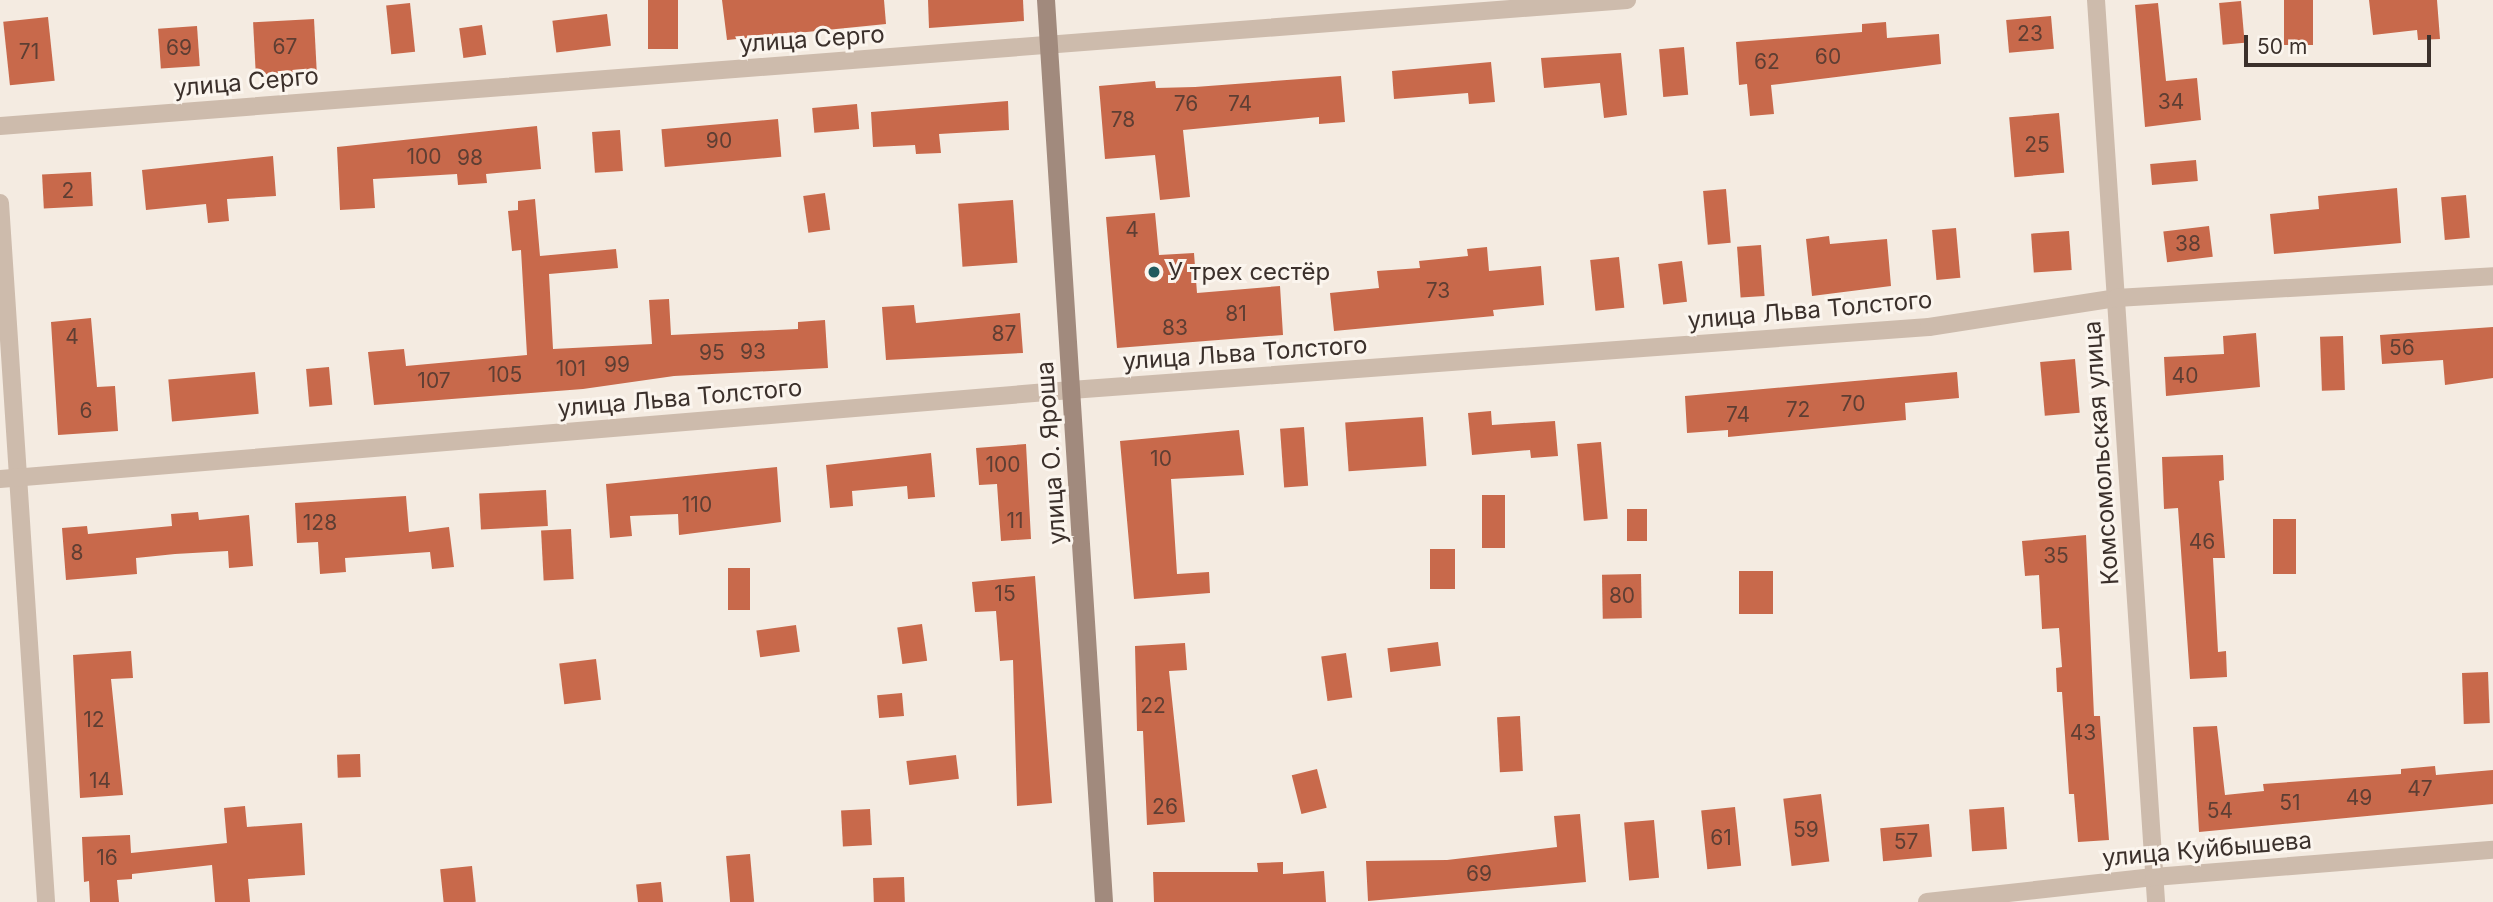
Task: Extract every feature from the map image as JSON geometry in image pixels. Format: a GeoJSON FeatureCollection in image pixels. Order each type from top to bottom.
{"type":"FeatureCollection","features":[{"type":"Feature","properties":{"kind":"main road","name":"улица О. Яроша"},"geometry":{"type":"LineString","coordinates":[[1046,0],[1104,902]]}},
{"type":"Feature","properties":{"kind":"street","name":"улица Серго"},"geometry":{"type":"LineString","coordinates":[[0,126],[1627,0]]}},
{"type":"Feature","properties":{"kind":"street","name":"Комсомольская улица"},"geometry":{"type":"LineString","coordinates":[[2096,0],[2156,902]]}},
{"type":"Feature","properties":{"kind":"street"},"geometry":{"type":"LineString","coordinates":[[0,203],[47,902]]}},
{"type":"Feature","properties":{"kind":"street","name":"улица Льва Толстого"},"geometry":{"type":"LineString","coordinates":[[0,479],[1071,390],[1929,327],[2116,298],[2493,276]]}},
{"type":"Feature","properties":{"kind":"street","name":"улица Куйбышева"},"geometry":{"type":"LineString","coordinates":[[1927,902],[2154,877],[2493,850]]}},
{"type":"Feature","properties":{"kind":"building"},"geometry":{"type":"Polygon","coordinates":[[[648,0],[678,0],[678,49],[648,49],[648,0]]]}},
{"type":"Feature","properties":{"kind":"building"},"geometry":{"type":"Polygon","coordinates":[[[722,0],[884,0],[886,24],[727,40],[722,0]]]}},
{"type":"Feature","properties":{"kind":"building"},"geometry":{"type":"Polygon","coordinates":[[[928,0],[1023,0],[1024,21],[929,28],[928,0]]]}},
{"type":"Feature","properties":{"kind":"building"},"geometry":{"type":"Polygon","coordinates":[[[2284,0],[2313,0],[2313,45],[2284,45],[2284,0]]]}},
{"type":"Feature","properties":{"kind":"building"},"geometry":{"type":"Polygon","coordinates":[[[2369,0],[2437,0],[2440,39],[2418,40],[2417,30],[2373,35],[2369,0]]]}},
{"type":"Feature","properties":{"kind":"building"},"geometry":{"type":"Polygon","coordinates":[[[2241,1],[2245,43],[2223,45],[2219,3],[2241,1]]]}},
{"type":"Feature","properties":{"kind":"building"},"geometry":{"type":"Polygon","coordinates":[[[410,3],[415,52],[391,54],[386,6],[410,3]]]}},
{"type":"Feature","properties":{"kind":"building"},"geometry":{"type":"Polygon","coordinates":[[[2158,3],[2166,81],[2197,78],[2201,120],[2145,127],[2135,5],[2158,3]]]}},
{"type":"Feature","properties":{"kind":"building"},"geometry":{"type":"Polygon","coordinates":[[[607,14],[611,46],[556,52],[552,21],[607,14]]]}},
{"type":"Feature","properties":{"kind":"building"},"geometry":{"type":"Polygon","coordinates":[[[2051,16],[2054,49],[2009,53],[2006,20],[2051,16]]]}},
{"type":"Feature","properties":{"kind":"building"},"geometry":{"type":"Polygon","coordinates":[[[48,17],[55,81],[10,85],[3,22],[48,17]]]}},
{"type":"Feature","properties":{"kind":"building"},"geometry":{"type":"Polygon","coordinates":[[[314,19],[317,72],[256,75],[253,22],[314,19]]]}},
{"type":"Feature","properties":{"kind":"building"},"geometry":{"type":"Polygon","coordinates":[[[1886,22],[1887,38],[1939,34],[1941,64],[1771,85],[1774,114],[1750,116],[1747,84],[1739,85],[1736,42],[1862,32],[1862,24],[1886,22]]]}},
{"type":"Feature","properties":{"kind":"building"},"geometry":{"type":"Polygon","coordinates":[[[482,25],[486,55],[463,58],[459,28],[482,25]]]}},
{"type":"Feature","properties":{"kind":"building"},"geometry":{"type":"Polygon","coordinates":[[[197,26],[200,66],[161,69],[158,29],[197,26]]]}},
{"type":"Feature","properties":{"kind":"building"},"geometry":{"type":"Polygon","coordinates":[[[1684,47],[1688,95],[1663,97],[1659,49],[1684,47]]]}},
{"type":"Feature","properties":{"kind":"building"},"geometry":{"type":"Polygon","coordinates":[[[1621,53],[1627,115],[1604,118],[1600,83],[1544,88],[1541,58],[1621,53]]]}},
{"type":"Feature","properties":{"kind":"building"},"geometry":{"type":"Polygon","coordinates":[[[1491,62],[1495,102],[1469,104],[1468,93],[1394,99],[1392,71],[1491,62]]]}},
{"type":"Feature","properties":{"kind":"building"},"geometry":{"type":"Polygon","coordinates":[[[1341,76],[1345,122],[1319,124],[1319,117],[1183,130],[1190,197],[1160,200],[1155,155],[1105,159],[1099,86],[1155,81],[1156,88],[1195,87],[1341,76]]]}},
{"type":"Feature","properties":{"kind":"building"},"geometry":{"type":"Polygon","coordinates":[[[1008,101],[1009,130],[939,134],[941,153],[916,154],[915,145],[873,147],[871,112],[1008,101]]]}},
{"type":"Feature","properties":{"kind":"building"},"geometry":{"type":"Polygon","coordinates":[[[857,104],[859,129],[814,133],[812,108],[857,104]]]}},
{"type":"Feature","properties":{"kind":"building"},"geometry":{"type":"Polygon","coordinates":[[[2059,113],[2064,173],[2014,177],[2009,117],[2059,113]]]}},
{"type":"Feature","properties":{"kind":"building"},"geometry":{"type":"Polygon","coordinates":[[[778,119],[781,157],[665,167],[661,129],[778,119]]]}},
{"type":"Feature","properties":{"kind":"building"},"geometry":{"type":"Polygon","coordinates":[[[537,126],[541,169],[486,174],[487,183],[458,185],[457,174],[373,179],[375,208],[340,210],[337,147],[537,126]]]}},
{"type":"Feature","properties":{"kind":"building"},"geometry":{"type":"Polygon","coordinates":[[[620,130],[623,171],[595,173],[592,132],[620,130]]]}},
{"type":"Feature","properties":{"kind":"building"},"geometry":{"type":"Polygon","coordinates":[[[273,156],[276,196],[227,199],[229,221],[208,223],[206,204],[146,210],[142,170],[273,156]]]}},
{"type":"Feature","properties":{"kind":"building"},"geometry":{"type":"Polygon","coordinates":[[[2196,160],[2198,181],[2152,185],[2150,164],[2196,160]]]}},
{"type":"Feature","properties":{"kind":"building"},"geometry":{"type":"Polygon","coordinates":[[[91,172],[93,206],[44,209],[42,175],[91,172]]]}},
{"type":"Feature","properties":{"kind":"building"},"geometry":{"type":"Polygon","coordinates":[[[2397,188],[2401,243],[2274,254],[2270,214],[2319,209],[2318,196],[2397,188]]]}},
{"type":"Feature","properties":{"kind":"building"},"geometry":{"type":"Polygon","coordinates":[[[1726,189],[1731,243],[1708,245],[1703,191],[1726,189]]]}},
{"type":"Feature","properties":{"kind":"building"},"geometry":{"type":"Polygon","coordinates":[[[825,193],[830,230],[808,233],[803,196],[825,193]]]}},
{"type":"Feature","properties":{"kind":"building"},"geometry":{"type":"Polygon","coordinates":[[[2466,195],[2470,238],[2445,240],[2441,197],[2466,195]]]}},
{"type":"Feature","properties":{"kind":"building"},"geometry":{"type":"Polygon","coordinates":[[[535,199],[540,256],[616,249],[618,268],[549,274],[553,349],[652,344],[649,300],[669,299],[671,335],[798,329],[798,322],[825,320],[828,368],[674,376],[583,389],[374,405],[368,352],[404,349],[406,366],[527,355],[521,250],[512,251],[508,211],[518,210],[518,201],[535,199]]]}},
{"type":"Feature","properties":{"kind":"building"},"geometry":{"type":"Polygon","coordinates":[[[1013,200],[1017,263],[963,267],[958,204],[1013,200]]]}},
{"type":"Feature","properties":{"kind":"building"},"geometry":{"type":"Polygon","coordinates":[[[1155,213],[1159,255],[1194,253],[1197,293],[1280,286],[1283,335],[1117,348],[1106,217],[1155,213]]]}},
{"type":"Feature","properties":{"kind":"building"},"geometry":{"type":"Polygon","coordinates":[[[2209,226],[2213,257],[2167,262],[2163,232],[2209,226]]]}},
{"type":"Feature","properties":{"kind":"building"},"geometry":{"type":"Polygon","coordinates":[[[1956,228],[1960,278],[1936,280],[1932,230],[1956,228]]]}},
{"type":"Feature","properties":{"kind":"building"},"geometry":{"type":"Polygon","coordinates":[[[2069,231],[2072,270],[2034,273],[2031,234],[2069,231]]]}},
{"type":"Feature","properties":{"kind":"building"},"geometry":{"type":"Polygon","coordinates":[[[1829,236],[1830,244],[1887,239],[1891,286],[1812,296],[1806,239],[1829,236]]]}},
{"type":"Feature","properties":{"kind":"building"},"geometry":{"type":"Polygon","coordinates":[[[1761,245],[1765,296],[1741,298],[1737,247],[1761,245]]]}},
{"type":"Feature","properties":{"kind":"building"},"geometry":{"type":"Polygon","coordinates":[[[1487,247],[1489,271],[1541,266],[1544,305],[1493,310],[1494,316],[1334,331],[1330,293],[1379,288],[1377,271],[1420,268],[1419,261],[1468,256],[1467,249],[1487,247]]]}},
{"type":"Feature","properties":{"kind":"building"},"geometry":{"type":"Polygon","coordinates":[[[1619,257],[1624,308],[1595,311],[1590,260],[1619,257]]]}},
{"type":"Feature","properties":{"kind":"building"},"geometry":{"type":"Polygon","coordinates":[[[1682,261],[1687,302],[1663,305],[1658,264],[1682,261]]]}},
{"type":"Feature","properties":{"kind":"building"},"geometry":{"type":"Polygon","coordinates":[[[914,305],[916,323],[1020,313],[1023,353],[886,360],[882,307],[914,305]]]}},
{"type":"Feature","properties":{"kind":"building"},"geometry":{"type":"Polygon","coordinates":[[[91,318],[97,387],[115,386],[118,431],[58,435],[51,322],[91,318]]]}},
{"type":"Feature","properties":{"kind":"building"},"geometry":{"type":"Polygon","coordinates":[[[2493,327],[2493,378],[2445,385],[2443,360],[2382,364],[2380,335],[2493,327]]]}},
{"type":"Feature","properties":{"kind":"building"},"geometry":{"type":"Polygon","coordinates":[[[2256,333],[2260,387],[2166,396],[2164,357],[2224,354],[2223,336],[2256,333]]]}},
{"type":"Feature","properties":{"kind":"building"},"geometry":{"type":"Polygon","coordinates":[[[2343,336],[2345,390],[2322,391],[2320,337],[2343,336]]]}},
{"type":"Feature","properties":{"kind":"building"},"geometry":{"type":"Polygon","coordinates":[[[2075,359],[2080,413],[2045,416],[2040,362],[2075,359]]]}},
{"type":"Feature","properties":{"kind":"building"},"geometry":{"type":"Polygon","coordinates":[[[329,367],[332,405],[309,407],[306,369],[329,367]]]}},
{"type":"Feature","properties":{"kind":"building"},"geometry":{"type":"Polygon","coordinates":[[[255,372],[259,414],[172,421],[168,380],[255,372]]]}},
{"type":"Feature","properties":{"kind":"building"},"geometry":{"type":"Polygon","coordinates":[[[1957,372],[1959,398],[1905,403],[1906,420],[1728,437],[1728,430],[1687,433],[1685,396],[1957,372]]]}},
{"type":"Feature","properties":{"kind":"building"},"geometry":{"type":"Polygon","coordinates":[[[1491,411],[1492,425],[1555,421],[1558,456],[1531,458],[1530,450],[1472,455],[1468,413],[1491,411]]]}},
{"type":"Feature","properties":{"kind":"building"},"geometry":{"type":"Polygon","coordinates":[[[1423,417],[1426,466],[1349,471],[1345,422],[1423,417]]]}},
{"type":"Feature","properties":{"kind":"building"},"geometry":{"type":"Polygon","coordinates":[[[1304,427],[1308,486],[1284,488],[1280,429],[1304,427]]]}},
{"type":"Feature","properties":{"kind":"building"},"geometry":{"type":"Polygon","coordinates":[[[1239,430],[1244,475],[1171,479],[1177,574],[1209,572],[1210,593],[1134,599],[1120,441],[1239,430]]]}},
{"type":"Feature","properties":{"kind":"building"},"geometry":{"type":"Polygon","coordinates":[[[1601,442],[1608,519],[1584,521],[1577,444],[1601,442]]]}},
{"type":"Feature","properties":{"kind":"building"},"geometry":{"type":"Polygon","coordinates":[[[1026,444],[1031,539],[1001,541],[997,484],[979,485],[976,448],[1026,444]]]}},
{"type":"Feature","properties":{"kind":"building"},"geometry":{"type":"Polygon","coordinates":[[[931,453],[935,497],[908,499],[907,486],[852,491],[853,506],[830,508],[826,465],[931,453]]]}},
{"type":"Feature","properties":{"kind":"building"},"geometry":{"type":"Polygon","coordinates":[[[2223,455],[2224,480],[2219,481],[2225,558],[2213,558],[2218,652],[2226,651],[2227,677],[2190,679],[2178,508],[2164,509],[2162,457],[2223,455]]]}},
{"type":"Feature","properties":{"kind":"building"},"geometry":{"type":"Polygon","coordinates":[[[777,467],[781,522],[679,535],[678,514],[630,516],[632,536],[610,538],[606,484],[777,467]]]}},
{"type":"Feature","properties":{"kind":"building"},"geometry":{"type":"Polygon","coordinates":[[[546,490],[548,526],[481,529],[479,494],[546,490]]]}},
{"type":"Feature","properties":{"kind":"building"},"geometry":{"type":"Polygon","coordinates":[[[1482,495],[1505,495],[1505,548],[1482,548],[1482,495]]]}},
{"type":"Feature","properties":{"kind":"building"},"geometry":{"type":"Polygon","coordinates":[[[406,496],[409,532],[449,527],[454,567],[432,569],[430,552],[345,558],[346,572],[320,574],[318,542],[297,543],[295,503],[406,496]]]}},
{"type":"Feature","properties":{"kind":"building"},"geometry":{"type":"Polygon","coordinates":[[[1627,509],[1647,509],[1647,541],[1627,541],[1627,509]]]}},
{"type":"Feature","properties":{"kind":"building"},"geometry":{"type":"Polygon","coordinates":[[[198,512],[199,520],[249,515],[253,566],[229,568],[228,551],[175,554],[136,558],[137,574],[66,580],[62,528],[87,526],[88,534],[172,526],[171,514],[198,512]]]}},
{"type":"Feature","properties":{"kind":"building"},"geometry":{"type":"Polygon","coordinates":[[[2273,519],[2296,519],[2296,574],[2273,574],[2273,519]]]}},
{"type":"Feature","properties":{"kind":"building"},"geometry":{"type":"Polygon","coordinates":[[[571,529],[574,579],[544,581],[541,531],[571,529]]]}},
{"type":"Feature","properties":{"kind":"building"},"geometry":{"type":"Polygon","coordinates":[[[2086,535],[2094,716],[2100,716],[2109,840],[2078,842],[2074,794],[2069,794],[2062,692],[2057,692],[2056,668],[2062,667],[2059,628],[2042,629],[2039,575],[2025,576],[2022,541],[2086,535]]]}},
{"type":"Feature","properties":{"kind":"building"},"geometry":{"type":"Polygon","coordinates":[[[1430,549],[1455,549],[1455,589],[1430,589],[1430,549]]]}},
{"type":"Feature","properties":{"kind":"building"},"geometry":{"type":"Polygon","coordinates":[[[728,568],[750,568],[750,610],[728,610],[728,568]]]}},
{"type":"Feature","properties":{"kind":"building"},"geometry":{"type":"Polygon","coordinates":[[[1739,571],[1773,571],[1773,614],[1739,614],[1739,571]]]}},
{"type":"Feature","properties":{"kind":"building"},"geometry":{"type":"Polygon","coordinates":[[[1641,574],[1642,618],[1603,619],[1602,575],[1641,574]]]}},
{"type":"Feature","properties":{"kind":"building"},"geometry":{"type":"Polygon","coordinates":[[[1035,576],[1052,803],[1017,806],[1013,660],[1000,661],[996,611],[975,612],[972,582],[1035,576]]]}},
{"type":"Feature","properties":{"kind":"building"},"geometry":{"type":"Polygon","coordinates":[[[922,624],[927,661],[902,664],[897,627],[922,624]]]}},
{"type":"Feature","properties":{"kind":"building"},"geometry":{"type":"Polygon","coordinates":[[[796,625],[800,652],[760,657],[756,631],[796,625]]]}},
{"type":"Feature","properties":{"kind":"building"},"geometry":{"type":"Polygon","coordinates":[[[1438,642],[1441,666],[1390,672],[1387,648],[1438,642]]]}},
{"type":"Feature","properties":{"kind":"building"},"geometry":{"type":"Polygon","coordinates":[[[1185,643],[1187,670],[1169,671],[1185,822],[1147,825],[1143,731],[1137,731],[1135,646],[1185,643]]]}},
{"type":"Feature","properties":{"kind":"building"},"geometry":{"type":"Polygon","coordinates":[[[131,651],[133,678],[111,679],[123,795],[80,798],[73,655],[131,651]]]}},
{"type":"Feature","properties":{"kind":"building"},"geometry":{"type":"Polygon","coordinates":[[[1346,653],[1352,698],[1328,701],[1321,656],[1346,653]]]}},
{"type":"Feature","properties":{"kind":"building"},"geometry":{"type":"Polygon","coordinates":[[[596,659],[601,700],[564,704],[559,664],[596,659]]]}},
{"type":"Feature","properties":{"kind":"building"},"geometry":{"type":"Polygon","coordinates":[[[2488,672],[2490,723],[2464,724],[2462,673],[2488,672]]]}},
{"type":"Feature","properties":{"kind":"building"},"geometry":{"type":"Polygon","coordinates":[[[902,693],[904,716],[879,718],[877,695],[902,693]]]}},
{"type":"Feature","properties":{"kind":"building"},"geometry":{"type":"Polygon","coordinates":[[[1520,716],[1523,771],[1500,772],[1497,717],[1520,716]]]}},
{"type":"Feature","properties":{"kind":"building"},"geometry":{"type":"Polygon","coordinates":[[[2217,726],[2225,795],[2264,791],[2263,784],[2401,774],[2401,769],[2435,766],[2436,775],[2493,770],[2493,804],[2199,832],[2193,727],[2217,726]]]}},
{"type":"Feature","properties":{"kind":"building"},"geometry":{"type":"Polygon","coordinates":[[[360,754],[361,777],[338,778],[337,755],[360,754]]]}},
{"type":"Feature","properties":{"kind":"building"},"geometry":{"type":"Polygon","coordinates":[[[956,755],[959,779],[909,785],[906,761],[956,755]]]}},
{"type":"Feature","properties":{"kind":"building"},"geometry":{"type":"Polygon","coordinates":[[[1317,769],[1327,808],[1301,814],[1292,775],[1317,769]]]}},
{"type":"Feature","properties":{"kind":"building"},"geometry":{"type":"Polygon","coordinates":[[[1821,794],[1829,861],[1792,866],[1783,799],[1821,794]]]}},
{"type":"Feature","properties":{"kind":"building"},"geometry":{"type":"Polygon","coordinates":[[[245,806],[247,827],[302,823],[305,875],[248,879],[250,902],[215,902],[212,865],[132,874],[132,879],[117,880],[119,902],[90,902],[89,881],[84,882],[82,837],[130,835],[131,853],[227,843],[224,808],[245,806]]]}},
{"type":"Feature","properties":{"kind":"building"},"geometry":{"type":"Polygon","coordinates":[[[1735,807],[1741,866],[1707,869],[1701,811],[1735,807]]]}},
{"type":"Feature","properties":{"kind":"building"},"geometry":{"type":"Polygon","coordinates":[[[2004,807],[2007,849],[1972,851],[1969,809],[2004,807]]]}},
{"type":"Feature","properties":{"kind":"building"},"geometry":{"type":"Polygon","coordinates":[[[870,809],[872,845],[843,846],[841,811],[870,809]]]}},
{"type":"Feature","properties":{"kind":"building"},"geometry":{"type":"Polygon","coordinates":[[[1580,814],[1586,882],[1368,901],[1366,861],[1447,860],[1557,847],[1554,816],[1580,814]]]}},
{"type":"Feature","properties":{"kind":"building"},"geometry":{"type":"Polygon","coordinates":[[[1654,820],[1659,878],[1629,880],[1624,823],[1654,820]]]}},
{"type":"Feature","properties":{"kind":"building"},"geometry":{"type":"Polygon","coordinates":[[[1929,824],[1932,857],[1883,861],[1880,828],[1929,824]]]}},
{"type":"Feature","properties":{"kind":"building"},"geometry":{"type":"Polygon","coordinates":[[[750,854],[754,902],[730,902],[726,856],[750,854]]]}},
{"type":"Feature","properties":{"kind":"building"},"geometry":{"type":"Polygon","coordinates":[[[1283,862],[1283,874],[1324,871],[1326,902],[1154,902],[1153,872],[1258,872],[1257,863],[1283,862]]]}},
{"type":"Feature","properties":{"kind":"building"},"geometry":{"type":"Polygon","coordinates":[[[472,866],[476,902],[444,902],[440,869],[472,866]]]}},
{"type":"Feature","properties":{"kind":"building"},"geometry":{"type":"Polygon","coordinates":[[[904,877],[905,902],[874,902],[873,878],[904,877]]]}},
{"type":"Feature","properties":{"kind":"building"},"geometry":{"type":"Polygon","coordinates":[[[661,882],[663,902],[638,902],[636,885],[661,882]]]}},
{"type":"Feature","properties":{"kind":"place","name":"У трех сестёр"},"geometry":{"type":"Point","coordinates":[1154,272]}}]}
